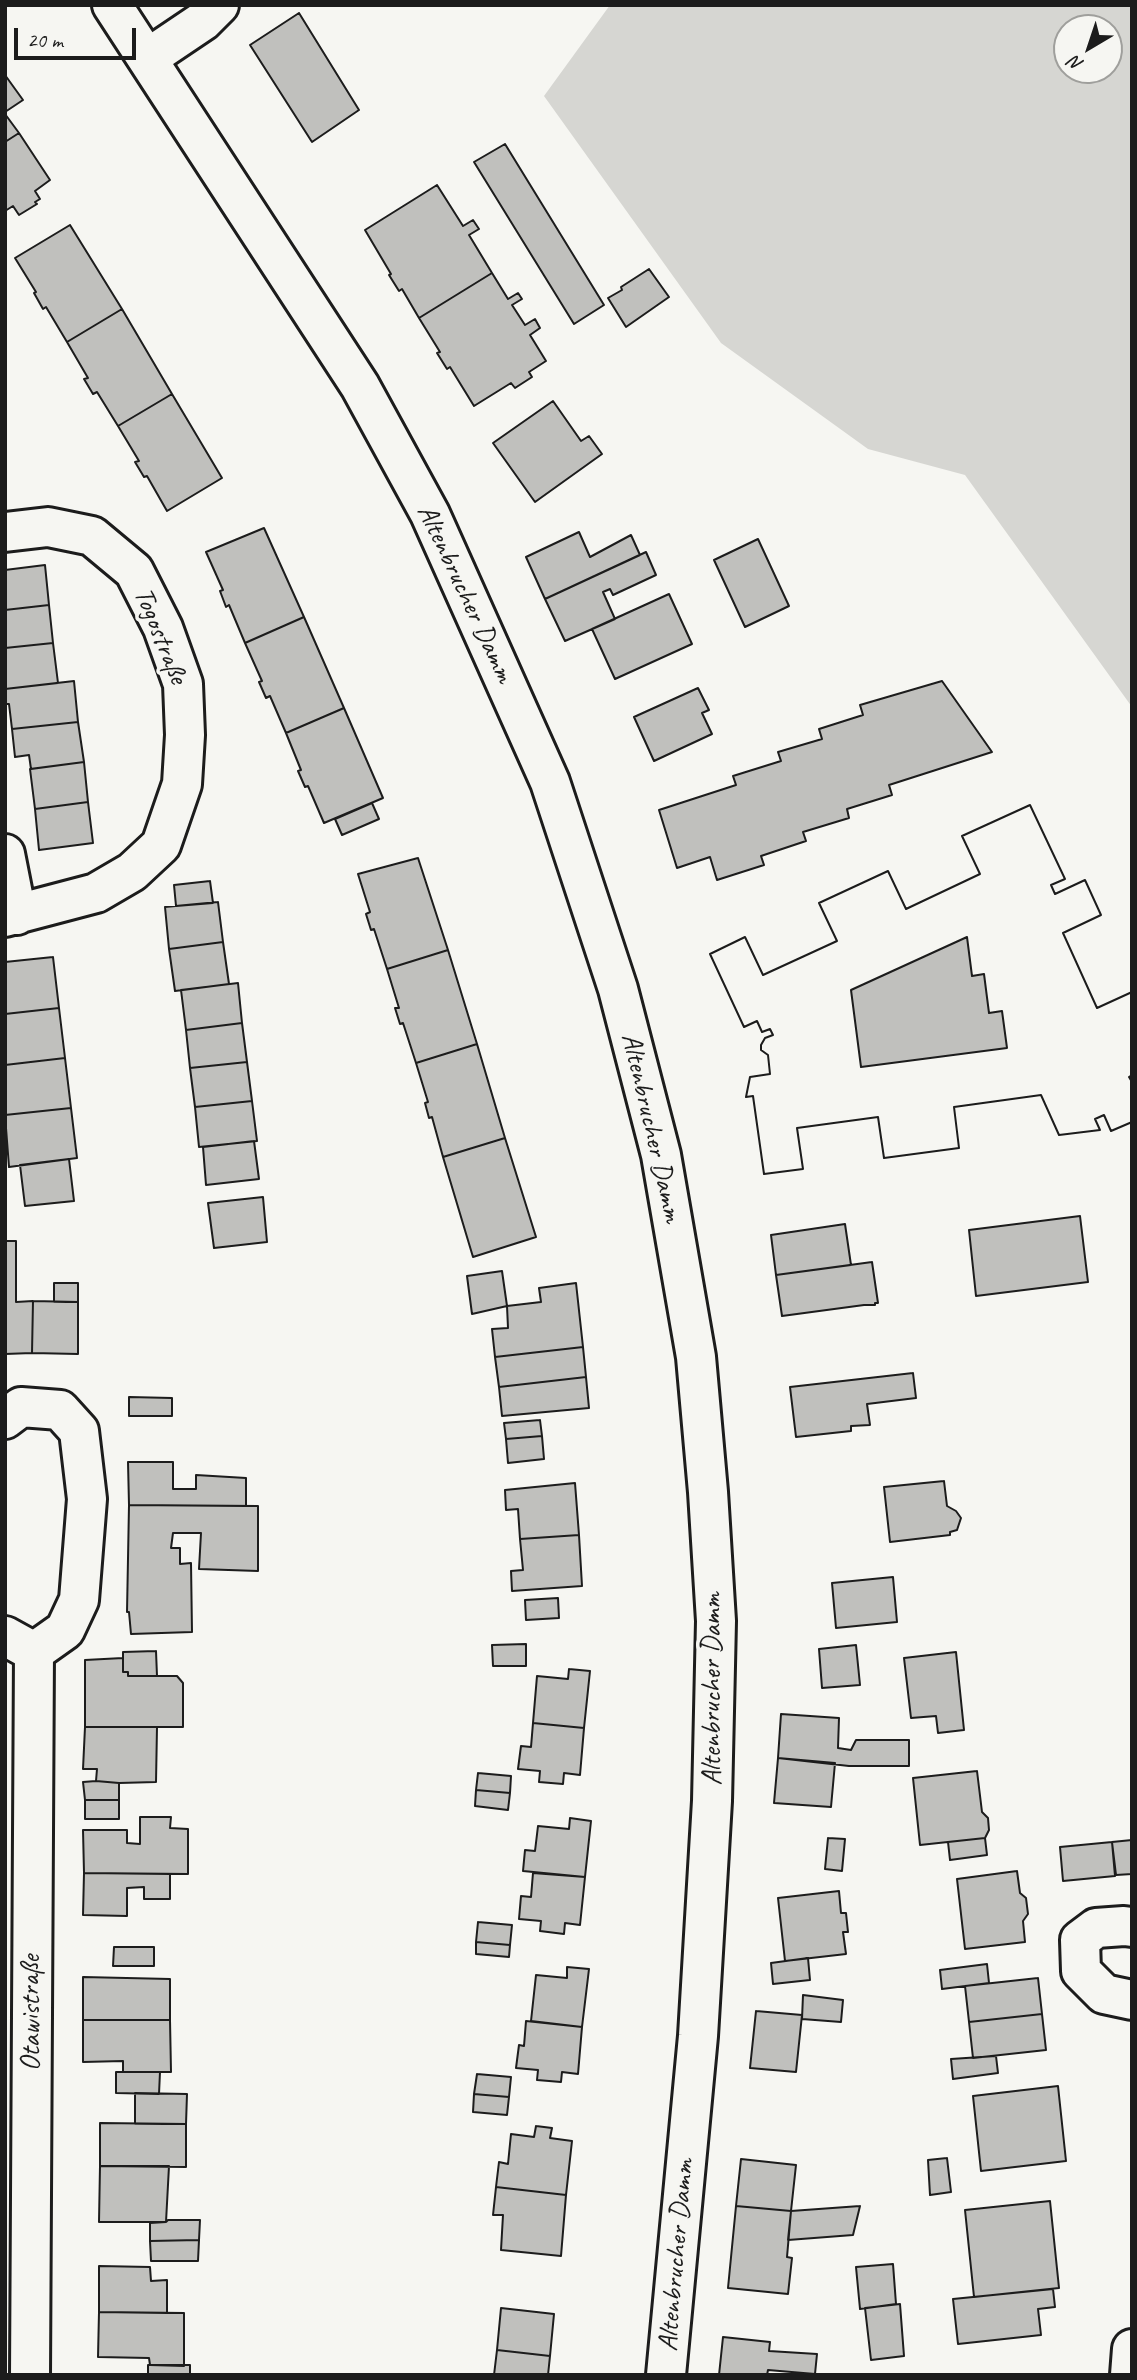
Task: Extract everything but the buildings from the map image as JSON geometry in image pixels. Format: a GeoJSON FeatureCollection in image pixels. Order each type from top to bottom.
{"type":"FeatureCollection","features":[{"type":"Feature","properties":{"kind":"main road","name":"Altenbrucher Damm"},"geometry":{"type":"LineString","coordinates":[[112,5],[360,386],[430,514],[550,782],[618,989],[661,1155],[696,1357],[716,1620],[712,1801],[698,2036],[666,2375]]}},
{"type":"Feature","properties":{"kind":"main road"},"geometry":{"type":"LineString","coordinates":[[148,58],[203,20],[219,5]]}},
{"type":"Feature","properties":{"kind":"main road","name":"Togostraße"},"geometry":{"type":"LineString","coordinates":[[5,532],[48,527],[92,536],[134,571],[163,628],[183,684],[185,735],[182,784],[161,845],[132,872],[96,893],[11,916],[5,854]]}},
{"type":"Feature","properties":{"kind":"main road"},"geometry":{"type":"LineString","coordinates":[[5,1419],[21,1407],[60,1410],[79,1431],[87,1499],[79,1600],[65,1630],[20,1644]]}},
{"type":"Feature","properties":{"kind":"main road","name":"Otawistraße"},"geometry":{"type":"LineString","coordinates":[[20,1644],[30,2375]]}},
{"type":"Feature","properties":{"kind":"main road"},"geometry":{"type":"LineString","coordinates":[[1132,1927],[1096,1928],[1080,1940],[1081,1971],[1104,1994],[1132,2000]]}},
{"type":"Feature","properties":{"kind":"main road"},"geometry":{"type":"LineString","coordinates":[[1130,2375],[1132,2349]]}},
{"type":"Feature","properties":{"kind":"shaded area"},"geometry":{"type":"Polygon","coordinates":[[[610,5],[1132,5],[1132,707],[965,475],[868,449],[721,343],[544,96],[610,5]]]}}]}
